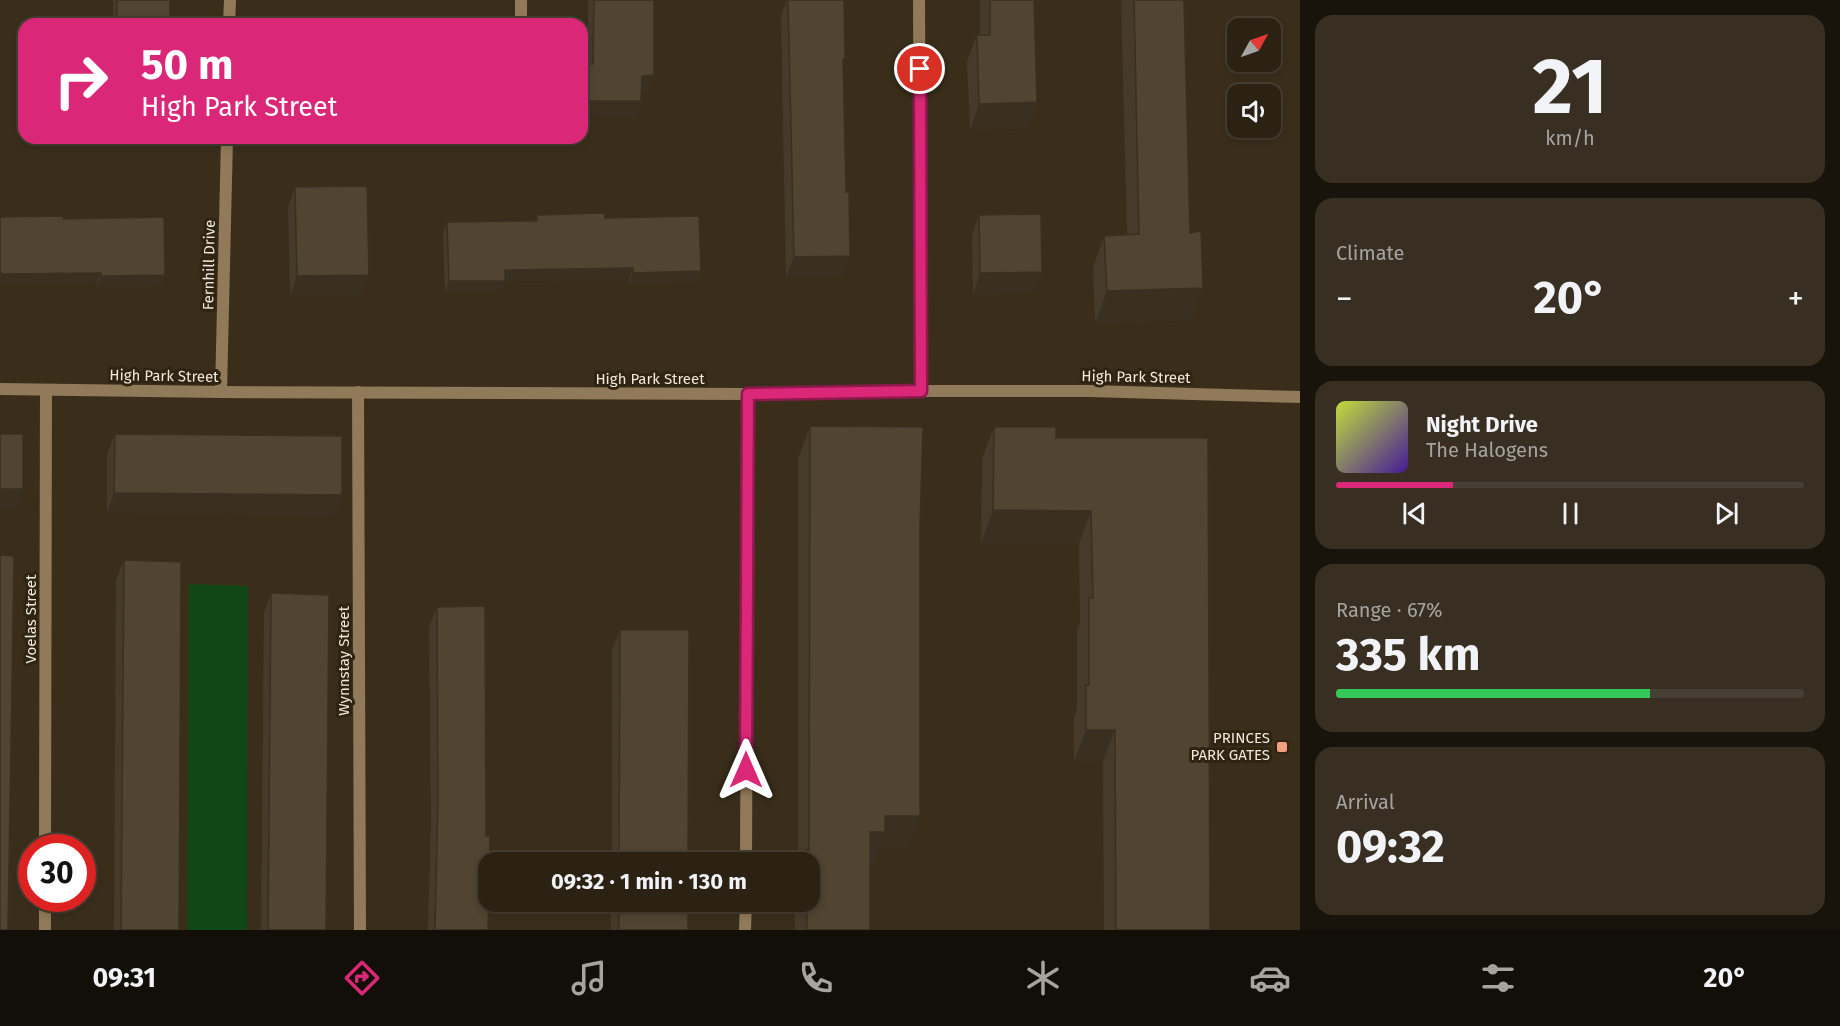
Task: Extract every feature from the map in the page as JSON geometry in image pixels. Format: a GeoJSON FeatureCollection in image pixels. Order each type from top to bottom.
{"type":"FeatureCollection","features":[{"type":"Feature","properties":{"kind":"street"},"geometry":{"type":"LineString","coordinates":[[229,18],[230,0]]}},
{"type":"Feature","properties":{"kind":"street"},"geometry":{"type":"LineString","coordinates":[[521,0],[521,18]]}},
{"type":"Feature","properties":{"kind":"street"},"geometry":{"type":"LineString","coordinates":[[919,0],[921,391]]}},
{"type":"Feature","properties":{"kind":"street","name":"Fernhill Drive"},"geometry":{"type":"LineString","coordinates":[[221,392],[226,144]]}},
{"type":"Feature","properties":{"kind":"street","name":"High Park Street"},"geometry":{"type":"LineString","coordinates":[[0,389],[748,394],[1089,391],[1300,397]]}},
{"type":"Feature","properties":{"kind":"street","name":"Voelas Street"},"geometry":{"type":"LineString","coordinates":[[45,834],[46,390]]}},
{"type":"Feature","properties":{"kind":"street","name":"Wynnstay Street"},"geometry":{"type":"LineString","coordinates":[[358,392],[360,930]]}},
{"type":"Feature","properties":{"kind":"street"},"geometry":{"type":"LineString","coordinates":[[746,852],[748,394]]}},
{"type":"Feature","properties":{"kind":"street"},"geometry":{"type":"LineString","coordinates":[[45,912],[45,930]]}},
{"type":"Feature","properties":{"kind":"street"},"geometry":{"type":"LineString","coordinates":[[745,930],[746,912]]}},
{"type":"Feature","properties":{"kind":"green space"},"geometry":{"type":"Polygon","coordinates":[[[189,584],[248,586],[247,930],[187,930],[189,584]]]}},
{"type":"Feature","properties":{"kind":"building"},"geometry":{"type":"Polygon","coordinates":[[[117,0],[170,0],[170,18],[117,18],[117,0]]]}},
{"type":"Feature","properties":{"kind":"building"},"geometry":{"type":"Polygon","coordinates":[[[594,0],[654,0],[654,75],[642,76],[641,101],[588,101],[588,64],[593,64],[594,0]]]}},
{"type":"Feature","properties":{"kind":"building"},"geometry":{"type":"Polygon","coordinates":[[[788,0],[844,0],[846,192],[849,192],[850,256],[794,257],[788,0]]]}},
{"type":"Feature","properties":{"kind":"building"},"geometry":{"type":"Polygon","coordinates":[[[990,0],[1034,0],[1037,102],[979,104],[977,35],[990,35],[990,0]]]}},
{"type":"Feature","properties":{"kind":"building"},"geometry":{"type":"Polygon","coordinates":[[[1134,0],[1184,0],[1190,233],[1201,231],[1203,288],[1107,291],[1104,236],[1139,234],[1134,0]]]}},
{"type":"Feature","properties":{"kind":"building"},"geometry":{"type":"Polygon","coordinates":[[[367,186],[369,275],[297,276],[295,187],[367,186]]]}},
{"type":"Feature","properties":{"kind":"building"},"geometry":{"type":"Polygon","coordinates":[[[605,213],[605,218],[699,216],[701,271],[633,273],[633,268],[505,270],[505,281],[449,281],[447,222],[537,221],[537,215],[605,213]]]}},
{"type":"Feature","properties":{"kind":"building"},"geometry":{"type":"Polygon","coordinates":[[[1041,214],[1042,272],[980,273],[979,215],[1041,214]]]}},
{"type":"Feature","properties":{"kind":"building"},"geometry":{"type":"Polygon","coordinates":[[[63,216],[63,219],[164,217],[165,275],[1,274],[0,217],[63,216]]]}},
{"type":"Feature","properties":{"kind":"building"},"geometry":{"type":"Polygon","coordinates":[[[810,426],[923,427],[920,524],[920,816],[885,816],[885,832],[870,832],[870,930],[807,930],[807,912],[820,912],[820,852],[807,852],[807,849],[809,850],[810,426]]]}},
{"type":"Feature","properties":{"kind":"building"},"geometry":{"type":"Polygon","coordinates":[[[994,427],[1056,427],[1056,438],[1208,438],[1210,930],[1116,930],[1115,730],[1086,730],[1086,685],[1089,685],[1089,598],[1093,598],[1091,511],[993,510],[994,427]]]}},
{"type":"Feature","properties":{"kind":"building"},"geometry":{"type":"Polygon","coordinates":[[[0,434],[23,434],[23,489],[0,489],[0,434]]]}},
{"type":"Feature","properties":{"kind":"building"},"geometry":{"type":"Polygon","coordinates":[[[115,434],[342,436],[342,495],[114,493],[115,434]]]}},
{"type":"Feature","properties":{"kind":"building"},"geometry":{"type":"Polygon","coordinates":[[[0,555],[14,556],[8,930],[0,930],[0,555]]]}},
{"type":"Feature","properties":{"kind":"building"},"geometry":{"type":"Polygon","coordinates":[[[124,560],[181,562],[179,930],[121,930],[124,560]]]}},
{"type":"Feature","properties":{"kind":"building"},"geometry":{"type":"Polygon","coordinates":[[[271,593],[329,595],[326,930],[268,930],[271,593]]]}},
{"type":"Feature","properties":{"kind":"building"},"geometry":{"type":"Polygon","coordinates":[[[485,606],[486,836],[490,836],[490,852],[478,852],[478,912],[488,912],[488,930],[435,930],[438,799],[437,607],[485,606]]]}},
{"type":"Feature","properties":{"kind":"building"},"geometry":{"type":"Polygon","coordinates":[[[620,630],[689,630],[688,852],[619,852],[620,630]]]}},
{"type":"Feature","properties":{"kind":"building"},"geometry":{"type":"Polygon","coordinates":[[[619,912],[688,912],[688,930],[619,930],[619,912]]]}},
{"type":"Feature","properties":{"kind":"place","name":"PRINCES PARK GATES"},"geometry":{"type":"Point","coordinates":[1282,747]}},
{"type":"Feature","properties":{"kind":"route"},"geometry":{"type":"LineString","coordinates":[[746,770],[748,394],[921,391],[920,69]]}}]}
